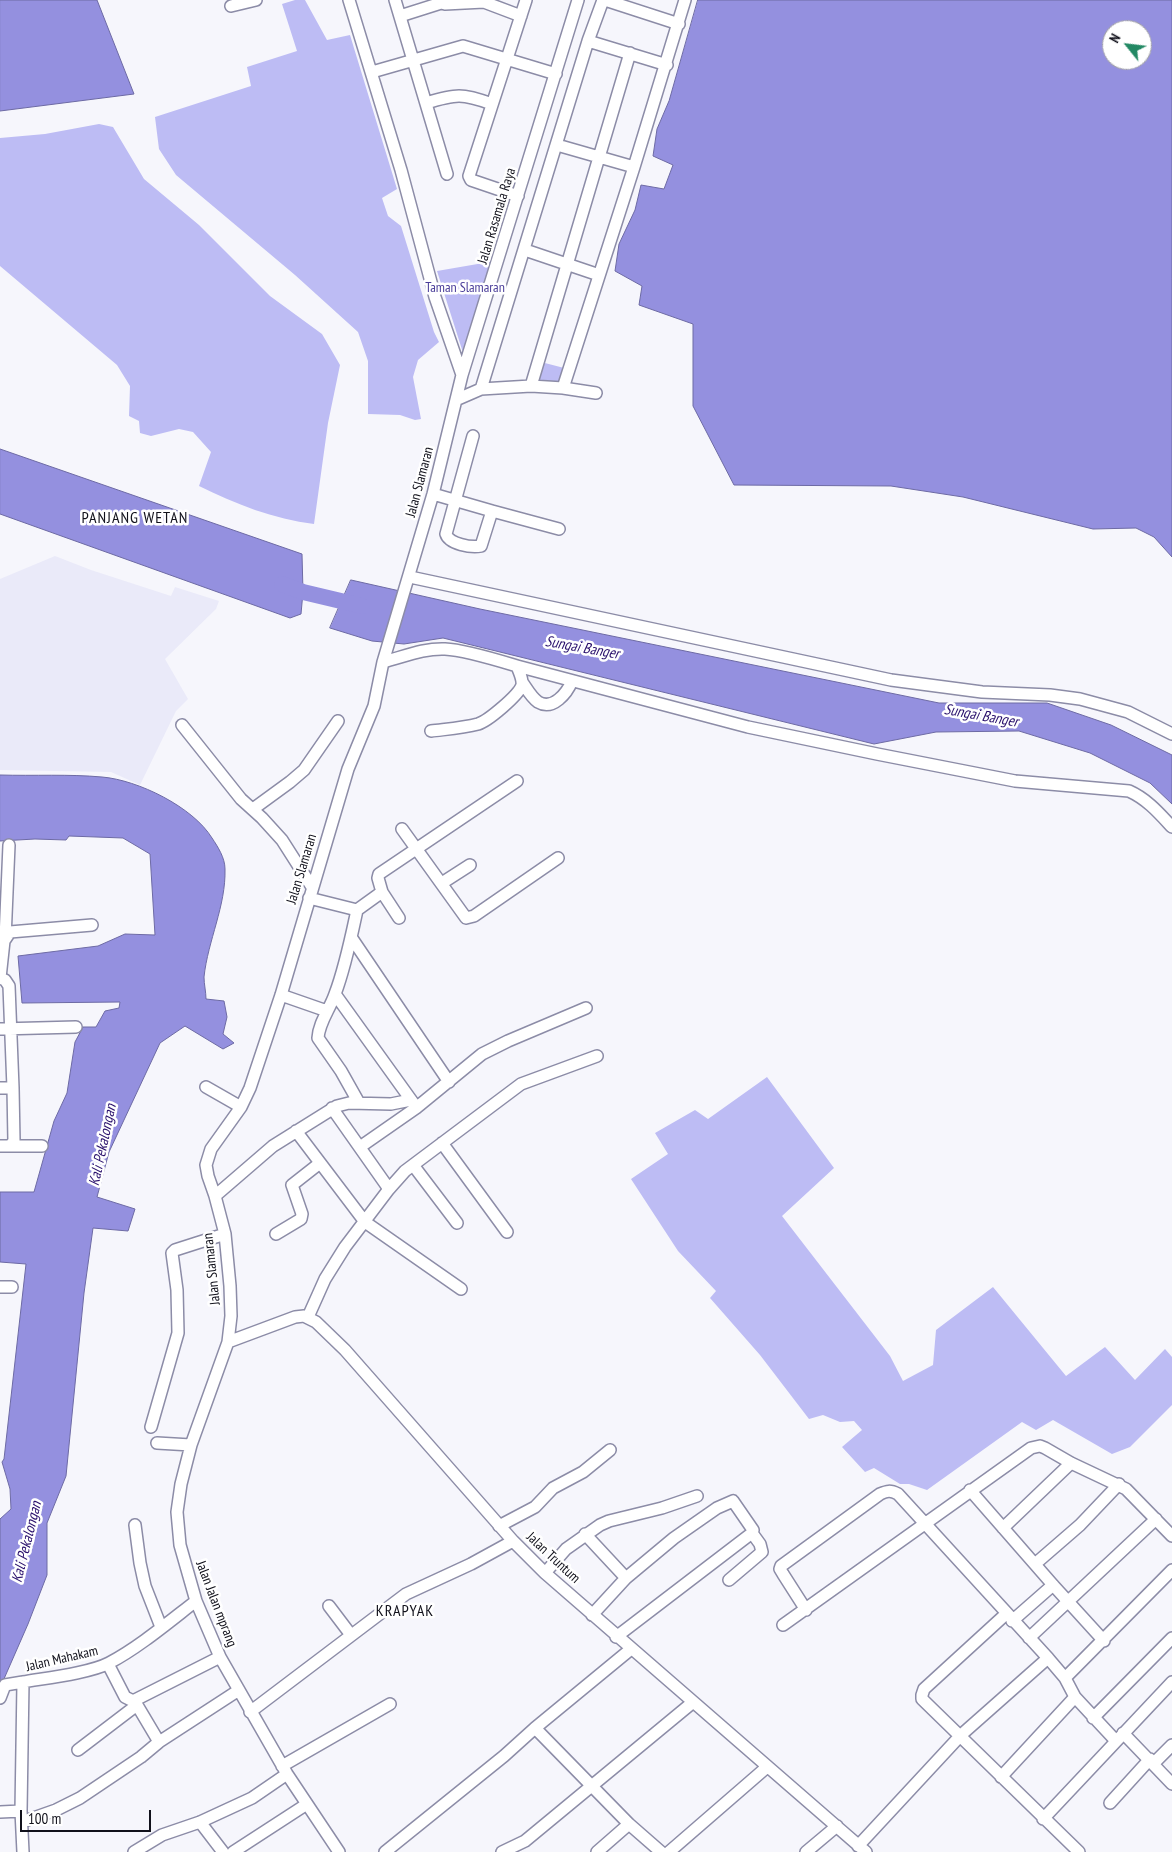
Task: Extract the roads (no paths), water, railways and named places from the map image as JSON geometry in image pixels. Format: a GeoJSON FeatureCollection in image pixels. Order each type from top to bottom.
{"type":"FeatureCollection","features":[{"type":"Feature","properties":{"kind":"street"},"geometry":{"type":"LineString","coordinates":[[231,6],[256,0]]}},
{"type":"Feature","properties":{"kind":"street"},"geometry":{"type":"LineString","coordinates":[[349,0],[401,170],[435,297],[462,375]]}},
{"type":"Feature","properties":{"kind":"street"},"geometry":{"type":"LineString","coordinates":[[395,0],[447,174]]}},
{"type":"Feature","properties":{"kind":"street"},"geometry":{"type":"LineString","coordinates":[[518,196],[469,178],[526,0]]}},
{"type":"Feature","properties":{"kind":"street","name":"Jalan Rasamala Raya"},"geometry":{"type":"LineString","coordinates":[[458,399],[462,375],[578,0]]}},
{"type":"Feature","properties":{"kind":"street"},"geometry":{"type":"LineString","coordinates":[[481,389],[558,145],[588,41],[604,0],[679,24]]}},
{"type":"Feature","properties":{"kind":"street"},"geometry":{"type":"LineString","coordinates":[[563,388],[667,65],[686,0]]}},
{"type":"Feature","properties":{"kind":"street"},"geometry":{"type":"LineString","coordinates":[[400,16],[440,2],[484,1],[521,16]]}},
{"type":"Feature","properties":{"kind":"street"},"geometry":{"type":"LineString","coordinates":[[588,41],[667,65]]}},
{"type":"Feature","properties":{"kind":"street"},"geometry":{"type":"LineString","coordinates":[[372,72],[463,46],[556,74]]}},
{"type":"Feature","properties":{"kind":"street"},"geometry":{"type":"LineString","coordinates":[[531,386],[569,264],[598,157],[630,53]]}},
{"type":"Feature","properties":{"kind":"street"},"geometry":{"type":"LineString","coordinates":[[426,103],[459,95],[472,96],[492,104]]}},
{"type":"Feature","properties":{"kind":"street"},"geometry":{"type":"LineString","coordinates":[[558,145],[634,167]]}},
{"type":"Feature","properties":{"kind":"street"},"geometry":{"type":"LineString","coordinates":[[525,250],[600,276]]}},
{"type":"Feature","properties":{"kind":"street"},"geometry":{"type":"LineString","coordinates":[[458,399],[481,389],[531,386],[596,393]]}},
{"type":"Feature","properties":{"kind":"street","name":"Jalan Slamaran"},"geometry":{"type":"LineString","coordinates":[[228,1342],[231,1316],[225,1234],[206,1169],[208,1155],[241,1107],[250,1088],[281,995],[348,769],[374,706],[385,657],[408,583],[458,399]]}},
{"type":"Feature","properties":{"kind":"street"},"geometry":{"type":"LineString","coordinates":[[473,436],[446,534],[447,538],[474,547],[481,546],[492,511]]}},
{"type":"Feature","properties":{"kind":"street"},"geometry":{"type":"LineString","coordinates":[[433,494],[559,529]]}},
{"type":"Feature","properties":{"kind":"street"},"geometry":{"type":"LineString","coordinates":[[408,583],[892,680],[982,692],[1050,695],[1080,699],[1128,712],[1172,734]]}},
{"type":"Feature","properties":{"kind":"street"},"geometry":{"type":"LineString","coordinates":[[385,657],[445,649],[492,659],[748,727],[1015,781],[1129,791],[1151,804],[1172,827]]}},
{"type":"Feature","properties":{"kind":"street"},"geometry":{"type":"LineString","coordinates":[[517,666],[522,682],[530,695],[538,702],[544,704],[560,699],[567,692],[572,681]]}},
{"type":"Feature","properties":{"kind":"street"},"geometry":{"type":"LineString","coordinates":[[431,731],[480,724],[515,696],[521,688],[522,682]]}},
{"type":"Feature","properties":{"kind":"street"},"geometry":{"type":"LineString","coordinates":[[253,809],[304,770],[338,721]]}},
{"type":"Feature","properties":{"kind":"street"},"geometry":{"type":"LineString","coordinates":[[182,725],[241,799],[282,840],[311,892],[357,910]]}},
{"type":"Feature","properties":{"kind":"street"},"geometry":{"type":"LineString","coordinates":[[399,918],[382,892],[378,880],[379,874],[518,781]]}},
{"type":"Feature","properties":{"kind":"street"},"geometry":{"type":"LineString","coordinates":[[402,829],[466,918],[469,918],[558,858]]}},
{"type":"Feature","properties":{"kind":"street"},"geometry":{"type":"LineString","coordinates":[[5,1146],[14,1141],[13,1088],[5,1029],[8,984],[6,980],[0,978],[9,845]]}},
{"type":"Feature","properties":{"kind":"street"},"geometry":{"type":"LineString","coordinates":[[442,883],[470,865]]}},
{"type":"Feature","properties":{"kind":"street"},"geometry":{"type":"LineString","coordinates":[[359,1104],[341,1072],[318,1040],[319,1030],[335,994],[352,937],[357,910],[382,892]]}},
{"type":"Feature","properties":{"kind":"street"},"geometry":{"type":"LineString","coordinates":[[4,939],[12,931],[92,926]]}},
{"type":"Feature","properties":{"kind":"street"},"geometry":{"type":"LineString","coordinates":[[352,937],[449,1082]]}},
{"type":"Feature","properties":{"kind":"street"},"geometry":{"type":"LineString","coordinates":[[335,994],[413,1104]]}},
{"type":"Feature","properties":{"kind":"street"},"geometry":{"type":"LineString","coordinates":[[281,995],[327,1011]]}},
{"type":"Feature","properties":{"kind":"street"},"geometry":{"type":"LineString","coordinates":[[360,1146],[413,1104],[449,1082],[482,1054],[586,1008]]}},
{"type":"Feature","properties":{"kind":"street"},"geometry":{"type":"LineString","coordinates":[[5,1029],[76,1027]]}},
{"type":"Feature","properties":{"kind":"street"},"geometry":{"type":"LineString","coordinates":[[228,1342],[295,1317],[308,1317],[325,1280],[345,1247],[398,1178],[521,1084],[597,1056]]}},
{"type":"Feature","properties":{"kind":"street"},"geometry":{"type":"LineString","coordinates":[[206,1087],[241,1107]]}},
{"type":"Feature","properties":{"kind":"street"},"geometry":{"type":"LineString","coordinates":[[0,1088],[13,1088]]}},
{"type":"Feature","properties":{"kind":"street"},"geometry":{"type":"LineString","coordinates":[[215,1196],[273,1146],[332,1108],[342,1104],[413,1104]]}},
{"type":"Feature","properties":{"kind":"street"},"geometry":{"type":"LineString","coordinates":[[332,1108],[389,1189]]}},
{"type":"Feature","properties":{"kind":"street"},"geometry":{"type":"LineString","coordinates":[[296,1131],[365,1222],[461,1289]]}},
{"type":"Feature","properties":{"kind":"street"},"geometry":{"type":"LineString","coordinates":[[442,1143],[507,1232]]}},
{"type":"Feature","properties":{"kind":"street"},"geometry":{"type":"LineString","coordinates":[[5,1146],[42,1146]]}},
{"type":"Feature","properties":{"kind":"street"},"geometry":{"type":"LineString","coordinates":[[276,1234],[301,1219],[302,1214],[292,1185],[320,1163]]}},
{"type":"Feature","properties":{"kind":"street"},"geometry":{"type":"LineString","coordinates":[[413,1165],[457,1223]]}},
{"type":"Feature","properties":{"kind":"street"},"geometry":{"type":"LineString","coordinates":[[151,1427],[178,1333],[177,1290],[172,1253],[175,1250],[225,1234]]}},
{"type":"Feature","properties":{"kind":"street","name":"Jalan Truntum"},"geometry":{"type":"LineString","coordinates":[[308,1317],[316,1322],[345,1350],[499,1526],[545,1573],[616,1637],[862,1849]]}},
{"type":"Feature","properties":{"kind":"street","name":"Jalan Jalan mprang"},"geometry":{"type":"LineString","coordinates":[[228,1342],[191,1445],[180,1491],[177,1512],[181,1552],[196,1601],[220,1657],[284,1770],[339,1852]]}},
{"type":"Feature","properties":{"kind":"street"},"geometry":{"type":"LineString","coordinates":[[157,1443],[191,1445]]}},
{"type":"Feature","properties":{"kind":"street"},"geometry":{"type":"LineString","coordinates":[[783,1625],[1031,1448],[1040,1446],[1045,1448],[1071,1463],[1119,1484],[1172,1536]]}},
{"type":"Feature","properties":{"kind":"street"},"geometry":{"type":"LineString","coordinates":[[499,1526],[535,1507],[553,1488],[583,1472],[610,1450]]}},
{"type":"Feature","properties":{"kind":"street"},"geometry":{"type":"LineString","coordinates":[[1003,1528],[1071,1463]]}},
{"type":"Feature","properties":{"kind":"street"},"geometry":{"type":"LineString","coordinates":[[1035,1564],[1080,1525],[1119,1484]]}},
{"type":"Feature","properties":{"kind":"street"},"geometry":{"type":"LineString","coordinates":[[806,1610],[781,1571],[784,1564],[880,1494],[890,1490],[898,1494],[1009,1618],[1048,1658],[1065,1678],[1075,1697],[1093,1718],[1152,1761],[1172,1784]]}},
{"type":"Feature","properties":{"kind":"street"},"geometry":{"type":"LineString","coordinates":[[970,1490],[1104,1641]]}},
{"type":"Feature","properties":{"kind":"street"},"geometry":{"type":"LineString","coordinates":[[545,1573],[566,1549],[586,1534],[609,1521],[662,1508],[697,1496]]}},
{"type":"Feature","properties":{"kind":"street"},"geometry":{"type":"LineString","coordinates":[[592,1615],[626,1578],[674,1538],[731,1500],[739,1508],[753,1530],[752,1533],[762,1552],[729,1580]]}},
{"type":"Feature","properties":{"kind":"street"},"geometry":{"type":"LineString","coordinates":[[1029,1638],[1156,1519]]}},
{"type":"Feature","properties":{"kind":"street"},"geometry":{"type":"LineString","coordinates":[[135,1525],[140,1563],[161,1628]]}},
{"type":"Feature","properties":{"kind":"street"},"geometry":{"type":"LineString","coordinates":[[616,1637],[752,1533]]}},
{"type":"Feature","properties":{"kind":"street"},"geometry":{"type":"LineString","coordinates":[[586,1534],[626,1578]]}},
{"type":"Feature","properties":{"kind":"street"},"geometry":{"type":"LineString","coordinates":[[250,1712],[406,1594],[471,1564],[513,1541]]}},
{"type":"Feature","properties":{"kind":"street"},"geometry":{"type":"LineString","coordinates":[[1065,1678],[1104,1641],[1172,1570]]}},
{"type":"Feature","properties":{"kind":"street"},"geometry":{"type":"LineString","coordinates":[[1053,1585],[1009,1618],[922,1692],[924,1702],[961,1735],[1078,1852]]}},
{"type":"Feature","properties":{"kind":"street","name":"Jalan Mahakam"},"geometry":{"type":"LineString","coordinates":[[23,1852],[21,1816],[23,1682],[108,1664],[161,1628],[196,1601]]}},
{"type":"Feature","properties":{"kind":"street"},"geometry":{"type":"LineString","coordinates":[[329,1606],[352,1636]]}},
{"type":"Feature","properties":{"kind":"street"},"geometry":{"type":"LineString","coordinates":[[1093,1718],[1172,1638]]}},
{"type":"Feature","properties":{"kind":"street"},"geometry":{"type":"LineString","coordinates":[[385,1852],[504,1756],[631,1649]]}},
{"type":"Feature","properties":{"kind":"street"},"geometry":{"type":"LineString","coordinates":[[78,1750],[135,1703],[220,1657]]}},
{"type":"Feature","properties":{"kind":"street"},"geometry":{"type":"LineString","coordinates":[[862,1849],[961,1735],[1048,1658]]}},
{"type":"Feature","properties":{"kind":"street"},"geometry":{"type":"LineString","coordinates":[[108,1664],[125,1697],[135,1703],[159,1742]]}},
{"type":"Feature","properties":{"kind":"street"},"geometry":{"type":"LineString","coordinates":[[0,1698],[5,1685],[23,1682]]}},
{"type":"Feature","properties":{"kind":"street"},"geometry":{"type":"LineString","coordinates":[[1043,1819],[1172,1682]]}},
{"type":"Feature","properties":{"kind":"street"},"geometry":{"type":"LineString","coordinates":[[0,1812],[21,1816],[56,1810],[80,1798],[159,1742],[238,1690]]}},
{"type":"Feature","properties":{"kind":"street"},"geometry":{"type":"LineString","coordinates":[[1001,1776],[1075,1697]]}},
{"type":"Feature","properties":{"kind":"street"},"geometry":{"type":"LineString","coordinates":[[502,1852],[525,1841],[692,1703]]}},
{"type":"Feature","properties":{"kind":"street"},"geometry":{"type":"LineString","coordinates":[[134,1852],[162,1835],[200,1822],[252,1798],[284,1770],[390,1704]]}},
{"type":"Feature","properties":{"kind":"street"},"geometry":{"type":"LineString","coordinates":[[535,1728],[629,1824],[661,1852]]}},
{"type":"Feature","properties":{"kind":"street"},"geometry":{"type":"LineString","coordinates":[[1110,1803],[1152,1761],[1172,1745]]}},
{"type":"Feature","properties":{"kind":"street"},"geometry":{"type":"LineString","coordinates":[[669,1852],[767,1767]]}},
{"type":"Feature","properties":{"kind":"street"},"geometry":{"type":"LineString","coordinates":[[233,1852],[307,1804]]}},
{"type":"Feature","properties":{"kind":"street"},"geometry":{"type":"LineString","coordinates":[[200,1822],[223,1852]]}},
{"type":"Feature","properties":{"kind":"street"},"geometry":{"type":"LineString","coordinates":[[597,1852],[629,1824]]}},
{"type":"Feature","properties":{"kind":"street"},"geometry":{"type":"LineString","coordinates":[[806,1852],[837,1826]]}},
{"type":"Feature","properties":{"kind":"water"},"geometry":{"type":"Polygon","coordinates":[[[0,0],[97,0],[134,94],[0,111],[0,0]]]}},
{"type":"Feature","properties":{"kind":"water"},"geometry":{"type":"Polygon","coordinates":[[[698,0],[1172,0],[1172,557],[1154,537],[1136,528],[1093,529],[963,497],[891,486],[734,485],[693,406],[693,324],[639,305],[642,286],[615,271],[619,244],[635,210],[641,185],[664,189],[673,165],[653,156],[657,129],[669,101],[698,0]]]}},
{"type":"Feature","properties":{"kind":"water"},"geometry":{"type":"Polygon","coordinates":[[[0,449],[302,554],[303,592],[301,614],[290,618],[0,514],[0,449]]]}},
{"type":"Feature","properties":{"kind":"water"},"geometry":{"type":"Polygon","coordinates":[[[351,580],[480,609],[939,703],[1047,703],[1111,725],[1172,755],[1172,804],[1150,783],[1090,753],[1019,731],[936,732],[874,744],[443,638],[404,644],[372,641],[330,628],[351,580]]]}},
{"type":"Feature","properties":{"kind":"water","name":"Kali Pekalongan"},"geometry":{"type":"Polygon","coordinates":[[[0,775],[102,777],[132,783],[148,789],[178,806],[203,827],[221,853],[225,869],[223,896],[206,963],[204,977],[206,999],[224,1001],[227,1017],[223,1034],[234,1043],[223,1049],[185,1026],[160,1043],[109,1152],[97,1197],[135,1209],[128,1231],[93,1228],[84,1293],[66,1476],[47,1523],[47,1575],[0,1688],[0,1519],[11,1509],[10,1489],[2,1462],[4,1459],[26,1264],[0,1262],[0,1192],[34,1192],[54,1121],[67,1093],[75,1042],[83,1027],[96,1027],[105,1011],[119,1008],[120,1002],[22,1003],[18,956],[98,946],[125,934],[155,935],[150,854],[123,838],[69,836],[66,840],[0,841],[0,775]]]}},
{"type":"Feature","properties":{"kind":"waterway","name":"Sungai Banger"},"geometry":{"type":"LineString","coordinates":[[282,584],[303,592],[362,606]]}},
{"type":"Feature","properties":{"kind":"district","name":"PANJANG WETAN"},"geometry":{"type":"Point","coordinates":[135,518]}},
{"type":"Feature","properties":{"kind":"district","name":"KRAPYAK"},"geometry":{"type":"Point","coordinates":[405,1611]}},
{"type":"Feature","properties":{"kind":"park label","name":"Taman Slamaran"},"geometry":{"type":"Point","coordinates":[465,288]}}]}
